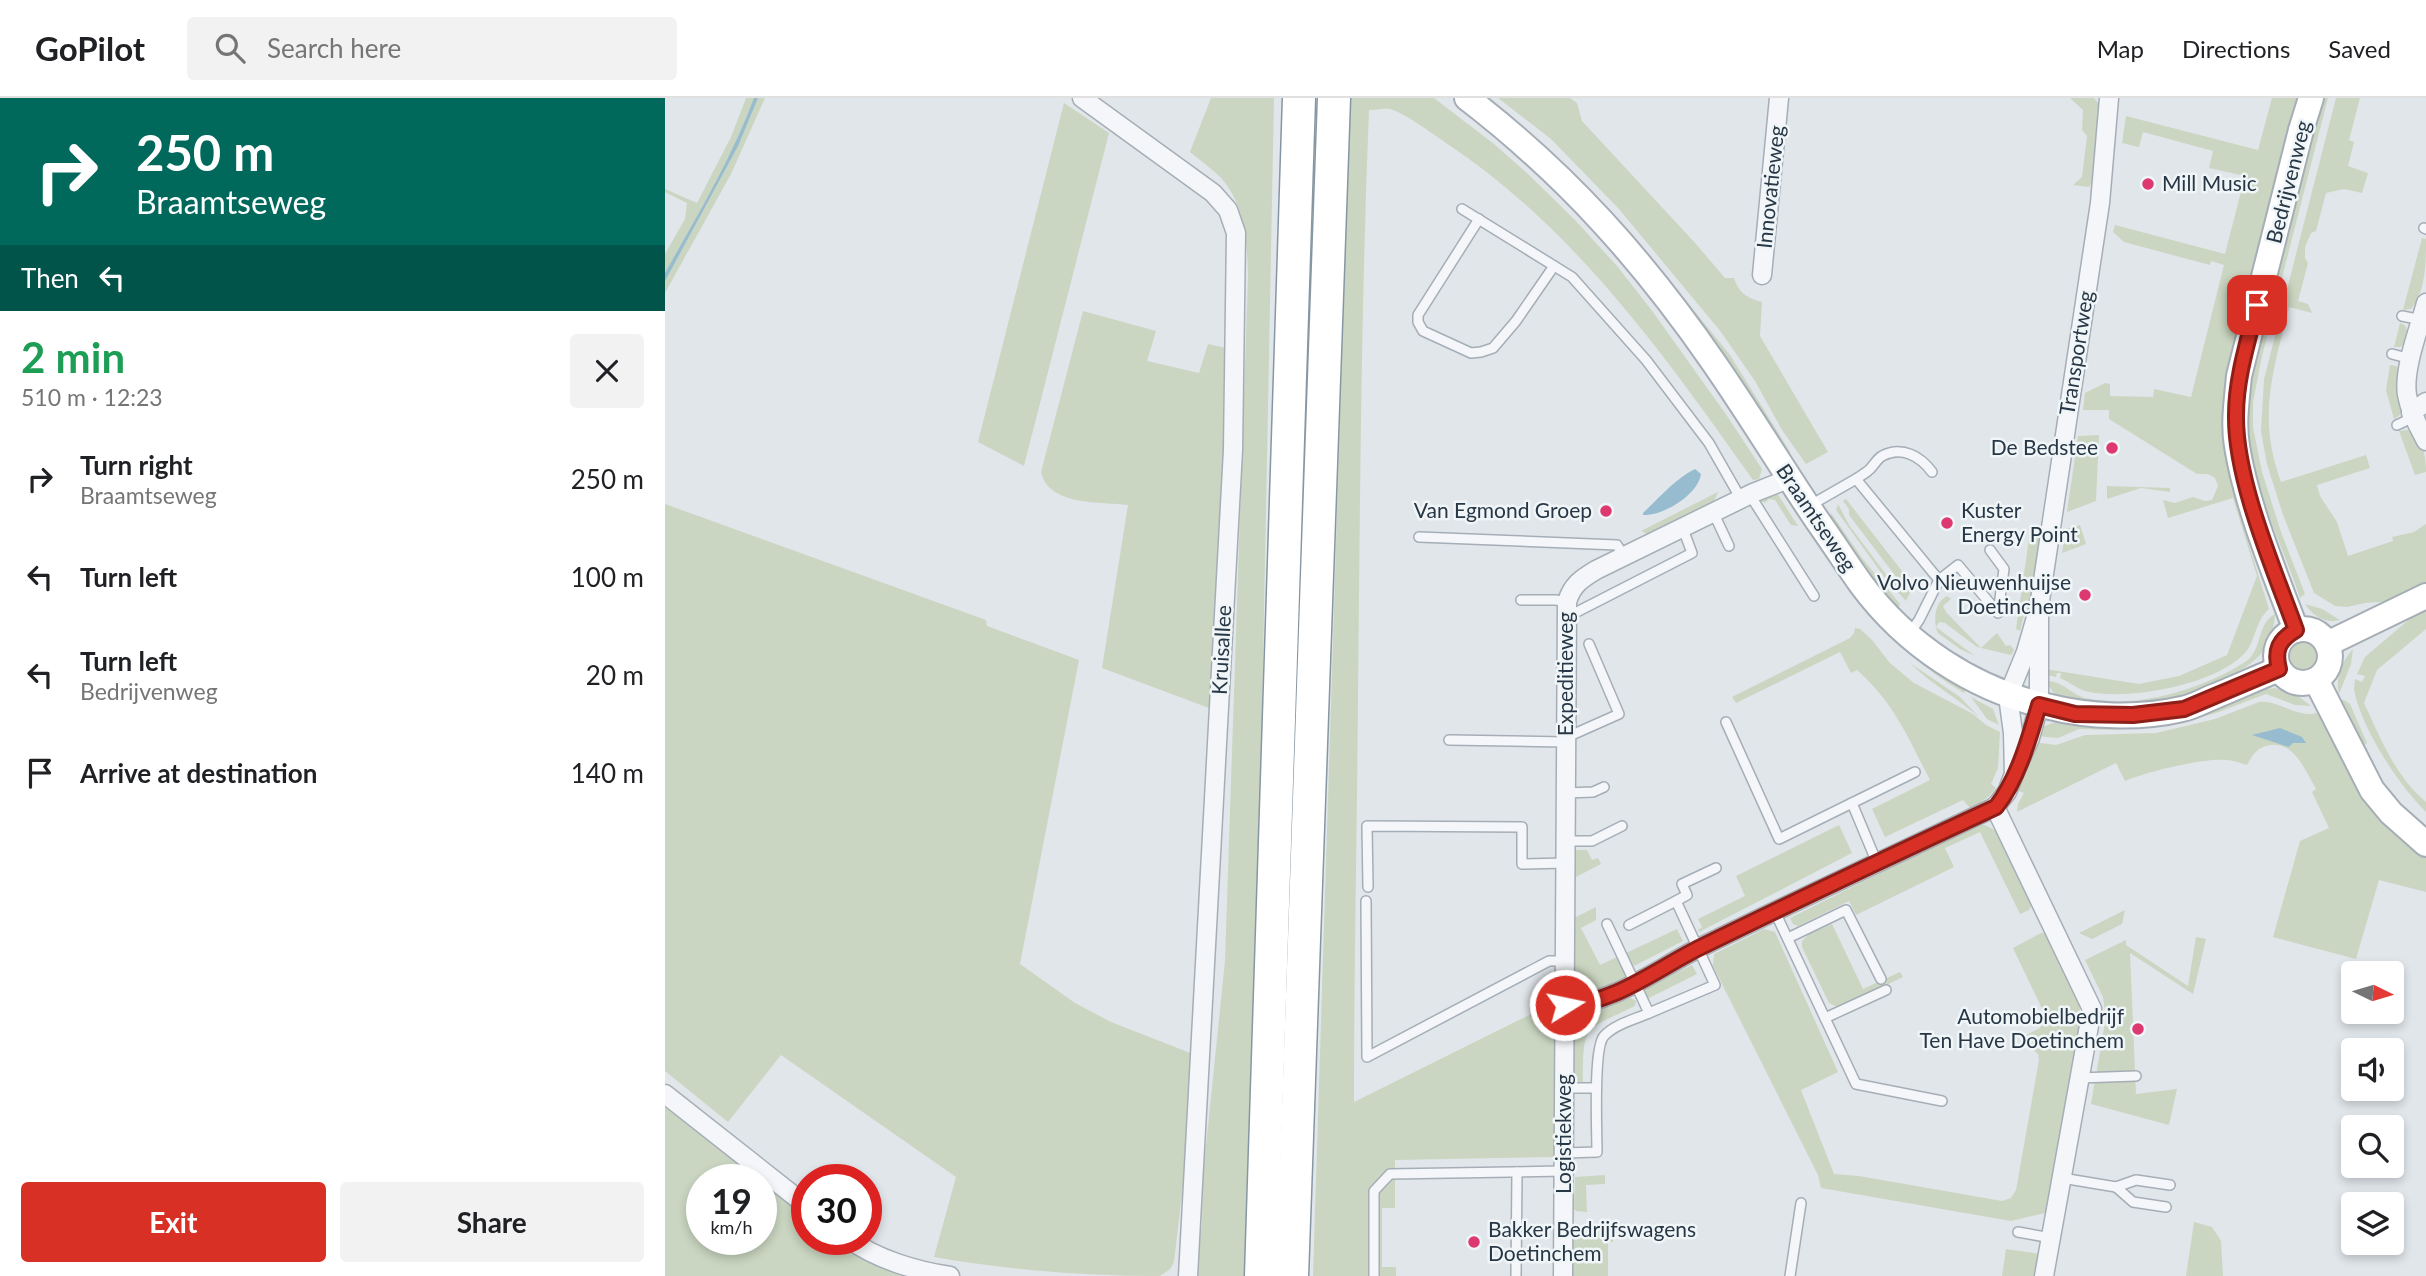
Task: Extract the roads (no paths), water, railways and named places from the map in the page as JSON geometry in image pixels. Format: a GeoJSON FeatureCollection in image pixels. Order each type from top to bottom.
{"type":"FeatureCollection","features":[{"type":"Feature","properties":{"kind":"highway"},"geometry":{"type":"LineString","coordinates":[[1261,1276],[1299,98]]}},
{"type":"Feature","properties":{"kind":"highway"},"geometry":{"type":"LineString","coordinates":[[1292,1276],[1333,98]]}},
{"type":"Feature","properties":{"kind":"street","name":"Kruisallee"},"geometry":{"type":"LineString","coordinates":[[1082,98],[1213,192],[1228,210],[1237,233],[1233,450],[1188,1276]]}},
{"type":"Feature","properties":{"kind":"street","name":"Braamtseweg"},"geometry":{"type":"LineString","coordinates":[[1467,98],[1545,162],[1580,195],[1624,244],[1716,365],[1789,479],[1862,585],[1885,612],[1943,663],[1974,681],[2008,695],[2075,714],[2133,715],[2184,709],[2279,669]]}},
{"type":"Feature","properties":{"kind":"street","name":"Innovatieweg"},"geometry":{"type":"LineString","coordinates":[[1762,275],[1779,98]]}},
{"type":"Feature","properties":{"kind":"street","name":"Transportweg"},"geometry":{"type":"LineString","coordinates":[[2008,695],[2026,652],[2039,607],[2100,203],[2109,98]]}},
{"type":"Feature","properties":{"kind":"street","name":"Bedrijvenweg"},"geometry":{"type":"LineString","coordinates":[[2296,630],[2249,493],[2237,444],[2235,414],[2239,376],[2311,98]]}},
{"type":"Feature","properties":{"kind":"street"},"geometry":{"type":"LineString","coordinates":[[2424,312],[2407,378],[2407,394],[2417,411],[2426,441]]}},
{"type":"Feature","properties":{"kind":"street","name":"Expeditieweg"},"geometry":{"type":"LineString","coordinates":[[1565,1005],[1567,609],[1570,592],[1577,581],[1746,497],[1789,479]]}},
{"type":"Feature","properties":{"kind":"street"},"geometry":{"type":"LineString","coordinates":[[2327,644],[2426,596]]}},
{"type":"Feature","properties":{"kind":"street","name":"Transportweg"},"geometry":{"type":"LineString","coordinates":[[2039,607],[2039,705]]}},
{"type":"Feature","properties":{"kind":"street"},"geometry":{"type":"LineString","coordinates":[[2296,630],[2314,632],[2327,644],[2329,664],[2324,674],[2316,680],[2295,682],[2279,669],[2276,658],[2278,646],[2285,636],[2296,630]]}},
{"type":"Feature","properties":{"kind":"street"},"geometry":{"type":"LineString","coordinates":[[2316,680],[2372,790],[2391,813],[2426,844]]}},
{"type":"Feature","properties":{"kind":"street"},"geometry":{"type":"LineString","coordinates":[[2008,695],[2013,733],[2014,774]]}},
{"type":"Feature","properties":{"kind":"street"},"geometry":{"type":"LineString","coordinates":[[1565,1005],[1581,1005],[1602,999],[1699,948],[1996,807],[2007,792],[2039,705]]}},
{"type":"Feature","properties":{"kind":"street"},"geometry":{"type":"LineString","coordinates":[[1996,807],[2092,1009],[2044,1276]]}},
{"type":"Feature","properties":{"kind":"street","name":"Logistiekweg"},"geometry":{"type":"LineString","coordinates":[[1563,1276],[1565,1005]]}},
{"type":"Feature","properties":{"kind":"street"},"geometry":{"type":"LineString","coordinates":[[665,1094],[791,1193]]}},
{"type":"Feature","properties":{"kind":"street"},"geometry":{"type":"LineString","coordinates":[[876,1255],[932,1274],[950,1276]]}},
{"type":"Feature","properties":{"kind":"lane"},"geometry":{"type":"LineString","coordinates":[[1462,209],[1572,277],[1646,360],[1709,443],[1814,596]]}},
{"type":"Feature","properties":{"kind":"lane"},"geometry":{"type":"LineString","coordinates":[[1479,219],[1418,315],[1423,331],[1471,353],[1493,348],[1516,321],[1553,265]]}},
{"type":"Feature","properties":{"kind":"lane"},"geometry":{"type":"LineString","coordinates":[[2402,316],[2424,312]]}},
{"type":"Feature","properties":{"kind":"lane"},"geometry":{"type":"LineString","coordinates":[[2392,354],[2412,359]]}},
{"type":"Feature","properties":{"kind":"lane"},"geometry":{"type":"LineString","coordinates":[[2397,425],[2417,411]]}},
{"type":"Feature","properties":{"kind":"lane"},"geometry":{"type":"LineString","coordinates":[[1808,506],[1856,479],[1881,457],[1897,452],[1919,458],[1933,472]]}},
{"type":"Feature","properties":{"kind":"lane"},"geometry":{"type":"LineString","coordinates":[[1856,479],[1939,580]]}},
{"type":"Feature","properties":{"kind":"lane"},"geometry":{"type":"LineString","coordinates":[[1714,514],[1729,546]]}},
{"type":"Feature","properties":{"kind":"lane"},"geometry":{"type":"LineString","coordinates":[[1521,600],[1556,600],[1567,609],[1692,553],[1683,529]]}},
{"type":"Feature","properties":{"kind":"lane"},"geometry":{"type":"LineString","coordinates":[[1419,537],[1617,545],[1624,557]]}},
{"type":"Feature","properties":{"kind":"lane"},"geometry":{"type":"LineString","coordinates":[[1909,634],[1939,580],[1958,565],[1998,614],[2004,569],[1990,550]]}},
{"type":"Feature","properties":{"kind":"lane"},"geometry":{"type":"LineString","coordinates":[[1449,740],[1566,740],[1619,714],[1589,644]]}},
{"type":"Feature","properties":{"kind":"lane"},"geometry":{"type":"LineString","coordinates":[[1726,722],[1779,839],[1915,772]]}},
{"type":"Feature","properties":{"kind":"lane"},"geometry":{"type":"LineString","coordinates":[[1566,793],[1593,792],[1604,787]]}},
{"type":"Feature","properties":{"kind":"lane"},"geometry":{"type":"LineString","coordinates":[[1852,803],[1878,863]]}},
{"type":"Feature","properties":{"kind":"lane"},"geometry":{"type":"LineString","coordinates":[[1368,887],[1367,826],[1522,827],[1522,864],[1565,863]]}},
{"type":"Feature","properties":{"kind":"lane"},"geometry":{"type":"LineString","coordinates":[[1565,841],[1592,841],[1622,826]]}},
{"type":"Feature","properties":{"kind":"lane"},"geometry":{"type":"LineString","coordinates":[[1629,925],[1687,895],[1682,884],[1716,868]]}},
{"type":"Feature","properties":{"kind":"lane"},"geometry":{"type":"LineString","coordinates":[[1366,901],[1367,1057],[1549,961],[1565,961]]}},
{"type":"Feature","properties":{"kind":"lane"},"geometry":{"type":"LineString","coordinates":[[1374,1276],[1374,1191],[1390,1174],[1517,1172],[1597,1152],[1596,1088],[1600,1043],[1605,1035],[1714,985],[1675,901]]}},
{"type":"Feature","properties":{"kind":"lane"},"geometry":{"type":"LineString","coordinates":[[1787,938],[1846,910],[1881,979]]}},
{"type":"Feature","properties":{"kind":"lane"},"geometry":{"type":"LineString","coordinates":[[1775,912],[1856,1084],[1942,1101]]}},
{"type":"Feature","properties":{"kind":"lane"},"geometry":{"type":"LineString","coordinates":[[1607,924],[1649,1013]]}},
{"type":"Feature","properties":{"kind":"lane"},"geometry":{"type":"LineString","coordinates":[[1825,1018],[1886,990]]}},
{"type":"Feature","properties":{"kind":"lane"},"geometry":{"type":"LineString","coordinates":[[2079,1078],[2136,1076]]}},
{"type":"Feature","properties":{"kind":"lane"},"geometry":{"type":"LineString","coordinates":[[1564,1088],[1596,1088]]}},
{"type":"Feature","properties":{"kind":"lane"},"geometry":{"type":"LineString","coordinates":[[1516,1276],[1517,1172]]}},
{"type":"Feature","properties":{"kind":"lane"},"geometry":{"type":"LineString","coordinates":[[2062,1178],[2116,1187],[2136,1180],[2170,1185]]}},
{"type":"Feature","properties":{"kind":"lane"},"geometry":{"type":"LineString","coordinates":[[2116,1187],[2133,1202],[2166,1208]]}},
{"type":"Feature","properties":{"kind":"lane"},"geometry":{"type":"LineString","coordinates":[[1790,1276],[1801,1203]]}},
{"type":"Feature","properties":{"kind":"lane"},"geometry":{"type":"LineString","coordinates":[[2018,1232],[2051,1238]]}},
{"type":"Feature","properties":{"kind":"water"},"geometry":{"type":"Polygon","coordinates":[[[754,98],[758,98],[738,146],[665,281],[665,273],[724,166],[754,98]]]}},
{"type":"Feature","properties":{"kind":"water"},"geometry":{"type":"Polygon","coordinates":[[[1695,469],[1701,474],[1687,496],[1660,512],[1643,515],[1674,483],[1695,469]]]}},
{"type":"Feature","properties":{"kind":"water"},"geometry":{"type":"Polygon","coordinates":[[[2280,728],[2302,737],[2306,743],[2293,743],[2289,747],[2252,735],[2280,728]]]}},
{"type":"Feature","properties":{"kind":"place","name":"Mill Music"},"geometry":{"type":"Point","coordinates":[2148,184]}},
{"type":"Feature","properties":{"kind":"place","name":"De Bedstee"},"geometry":{"type":"Point","coordinates":[2112,448]}},
{"type":"Feature","properties":{"kind":"place","name":"Van Egmond Groep"},"geometry":{"type":"Point","coordinates":[1606,511]}},
{"type":"Feature","properties":{"kind":"place","name":"Kuster Energy Point"},"geometry":{"type":"Point","coordinates":[1947,523]}},
{"type":"Feature","properties":{"kind":"place","name":"Volvo Nieuwenhuijse Doetinchem"},"geometry":{"type":"Point","coordinates":[2085,595]}},
{"type":"Feature","properties":{"kind":"place","name":"Automobielbedrijf Ten Have Doetinchem"},"geometry":{"type":"Point","coordinates":[2138,1029]}},
{"type":"Feature","properties":{"kind":"place","name":"Bakker Bedrijfswagens Doetinchem"},"geometry":{"type":"Point","coordinates":[1474,1242]}}]}
